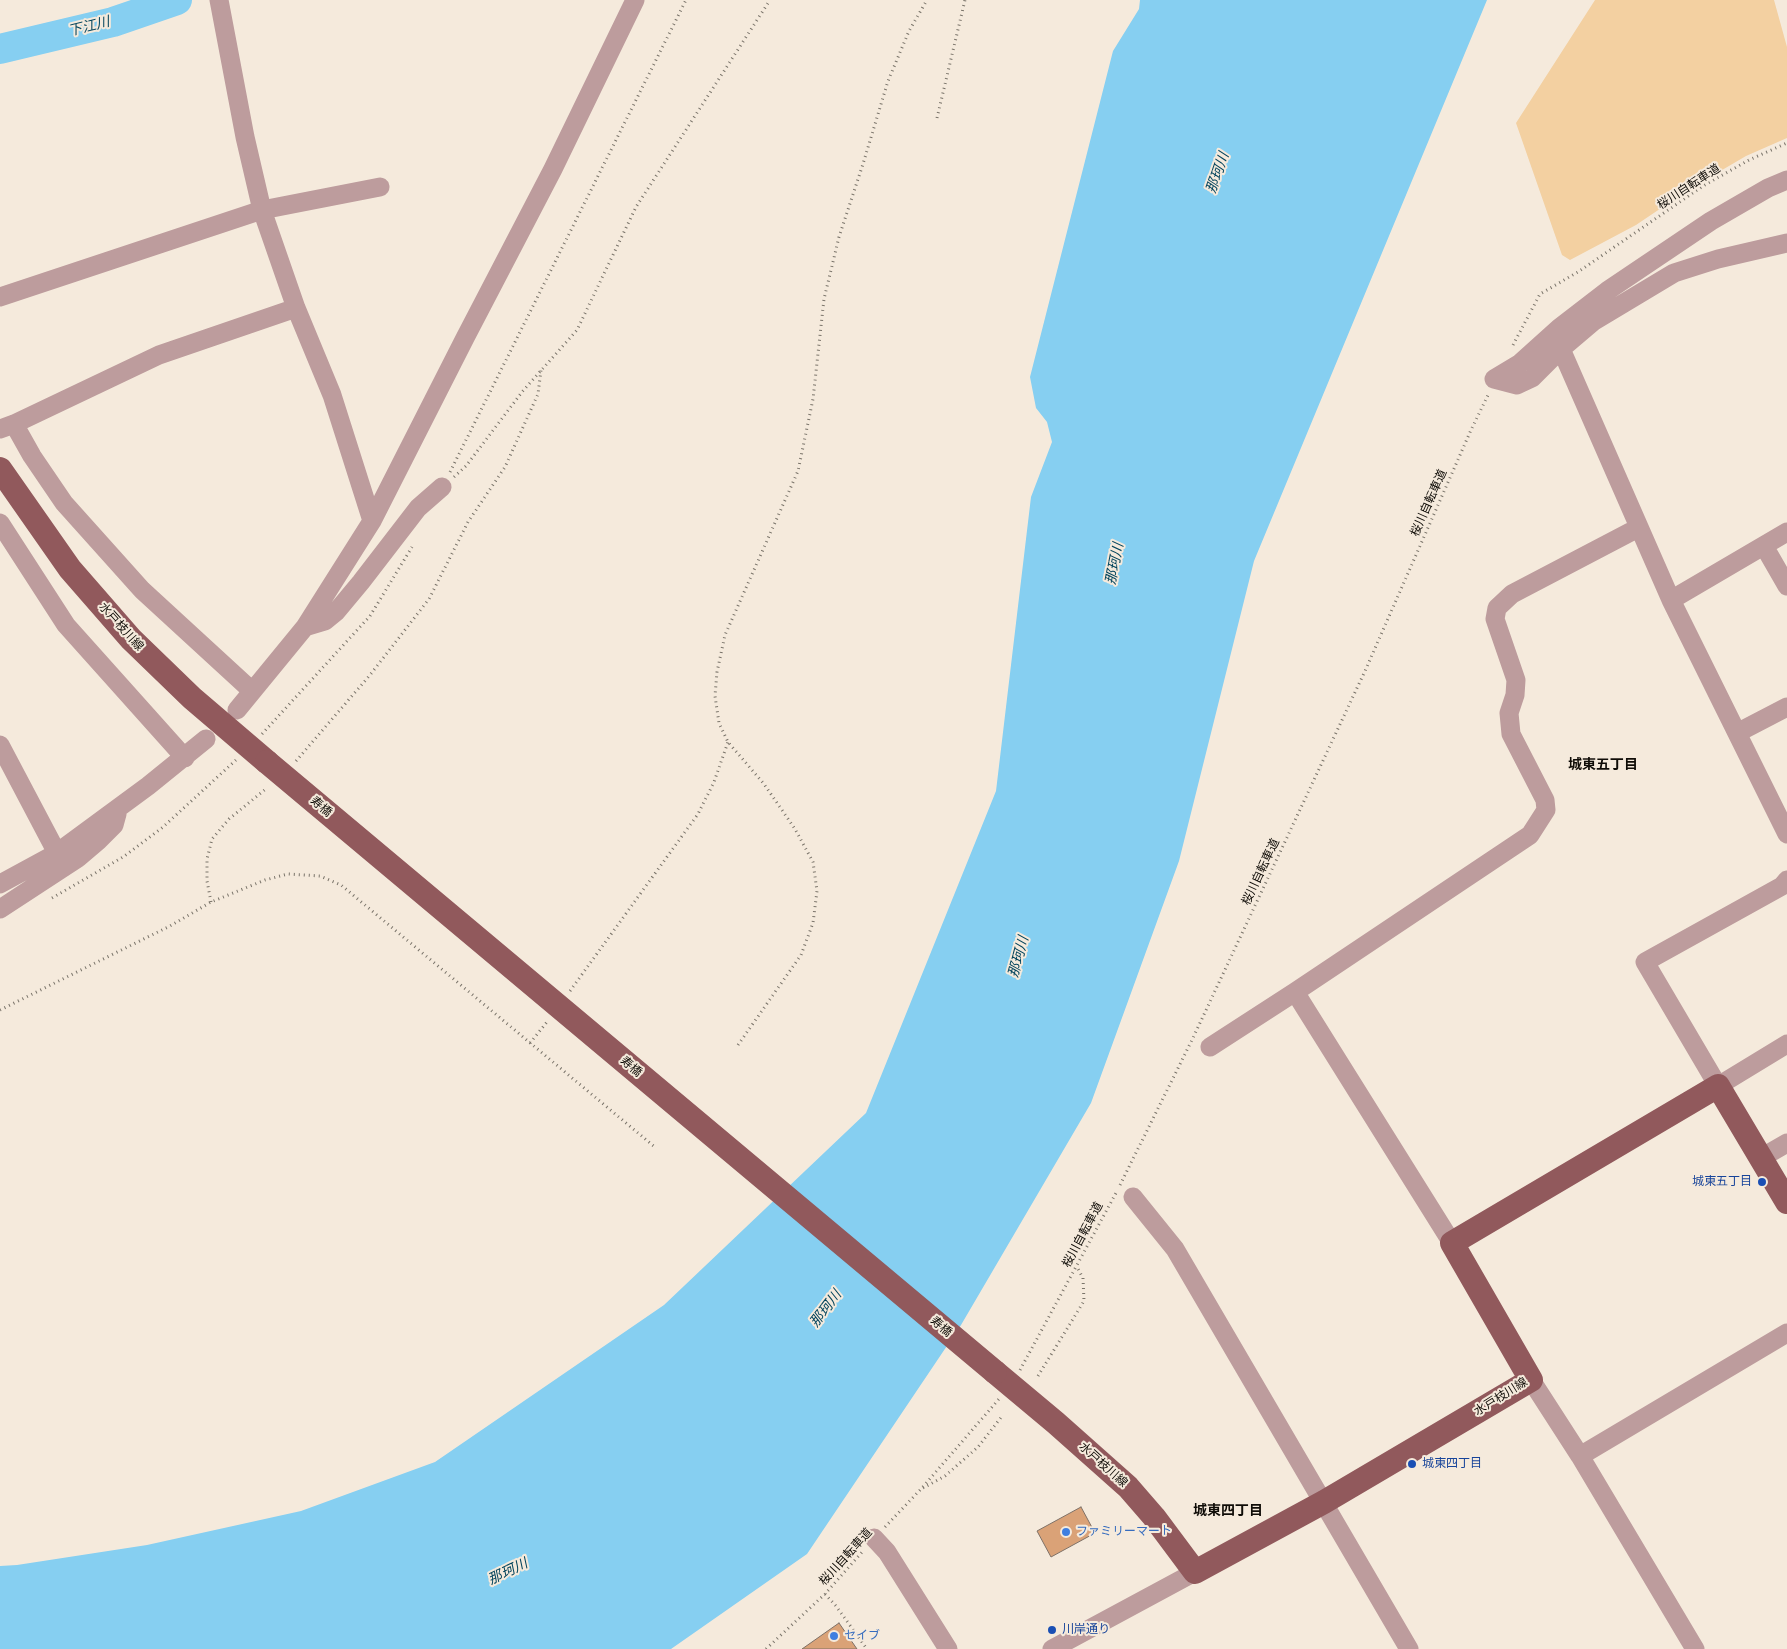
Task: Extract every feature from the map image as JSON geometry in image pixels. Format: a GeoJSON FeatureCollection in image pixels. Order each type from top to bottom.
{"type":"FeatureCollection","features":[{"type":"Feature","properties":{"kind":"main road","name":"水戸枝川線"},"geometry":{"type":"LineString","coordinates":[[0,469],[70,569],[130,639],[270,773]]}},
{"type":"Feature","properties":{"kind":"main road","name":"寿橋"},"geometry":{"type":"LineString","coordinates":[[270,773],[1002,1378]]}},
{"type":"Feature","properties":{"kind":"main road"},"geometry":{"type":"LineString","coordinates":[[1452,1243],[1718,1086],[1787,1202]]}},
{"type":"Feature","properties":{"kind":"main road","name":"水戸枝川線"},"geometry":{"type":"LineString","coordinates":[[1002,1378],[1128,1487],[1154,1517],[1195,1572],[1324,1502],[1531,1380],[1452,1243]]}},
{"type":"Feature","properties":{"kind":"street"},"geometry":{"type":"LineString","coordinates":[[219,0],[245,137],[262,210],[296,308],[332,395],[372,521]]}},
{"type":"Feature","properties":{"kind":"street"},"geometry":{"type":"LineString","coordinates":[[237,710],[305,627],[372,521],[553,169],[636,0]]}},
{"type":"Feature","properties":{"kind":"street"},"geometry":{"type":"LineString","coordinates":[[1494,379],[1519,364],[1559,328],[1607,291],[1711,221],[1768,188],[1787,180]]}},
{"type":"Feature","properties":{"kind":"street"},"geometry":{"type":"LineString","coordinates":[[0,297],[262,210],[380,187]]}},
{"type":"Feature","properties":{"kind":"street"},"geometry":{"type":"LineString","coordinates":[[1494,379],[1517,384],[1532,378],[1594,321],[1674,273],[1718,259],[1787,243]]}},
{"type":"Feature","properties":{"kind":"street"},"geometry":{"type":"LineString","coordinates":[[252,690],[142,590],[71,510],[32,456],[7,426],[159,355],[296,308]]}},
{"type":"Feature","properties":{"kind":"street"},"geometry":{"type":"LineString","coordinates":[[1561,350],[1671,600],[1787,834]]}},
{"type":"Feature","properties":{"kind":"street"},"geometry":{"type":"LineString","coordinates":[[305,627],[325,621],[336,612],[418,508],[442,488]]}},
{"type":"Feature","properties":{"kind":"street"},"geometry":{"type":"LineString","coordinates":[[0,523],[66,625],[184,758]]}},
{"type":"Feature","properties":{"kind":"street"},"geometry":{"type":"LineString","coordinates":[[1210,1047],[1530,835],[1546,810],[1541,793],[1511,734],[1509,714],[1515,695],[1516,680],[1495,619],[1498,608],[1512,594],[1638,528]]}},
{"type":"Feature","properties":{"kind":"street"},"geometry":{"type":"LineString","coordinates":[[1671,600],[1787,532]]}},
{"type":"Feature","properties":{"kind":"street"},"geometry":{"type":"LineString","coordinates":[[1764,546],[1787,586]]}},
{"type":"Feature","properties":{"kind":"street"},"geometry":{"type":"LineString","coordinates":[[1737,733],[1787,707]]}},
{"type":"Feature","properties":{"kind":"street"},"geometry":{"type":"LineString","coordinates":[[0,884],[57,853],[184,758],[206,739]]}},
{"type":"Feature","properties":{"kind":"street"},"geometry":{"type":"LineString","coordinates":[[0,745],[57,853]]}},
{"type":"Feature","properties":{"kind":"street"},"geometry":{"type":"LineString","coordinates":[[0,908],[71,863],[98,842],[114,825],[118,808]]}},
{"type":"Feature","properties":{"kind":"street"},"geometry":{"type":"LineString","coordinates":[[1787,880],[1782,886],[1645,962],[1718,1086],[1787,1044]]}},
{"type":"Feature","properties":{"kind":"street"},"geometry":{"type":"LineString","coordinates":[[1295,992],[1452,1243]]}},
{"type":"Feature","properties":{"kind":"street"},"geometry":{"type":"LineString","coordinates":[[1761,1158],[1787,1143]]}},
{"type":"Feature","properties":{"kind":"street"},"geometry":{"type":"LineString","coordinates":[[1133,1197],[1175,1249],[1409,1649]]}},
{"type":"Feature","properties":{"kind":"street"},"geometry":{"type":"LineString","coordinates":[[1580,1456],[1787,1333]]}},
{"type":"Feature","properties":{"kind":"street"},"geometry":{"type":"LineString","coordinates":[[1531,1380],[1580,1456],[1695,1649]]}},
{"type":"Feature","properties":{"kind":"street"},"geometry":{"type":"LineString","coordinates":[[874,1538],[887,1552],[948,1649]]}},
{"type":"Feature","properties":{"kind":"street"},"geometry":{"type":"LineString","coordinates":[[1052,1649],[1195,1572]]}},
{"type":"Feature","properties":{"kind":"path"},"geometry":{"type":"LineString","coordinates":[[442,488],[466,466],[522,392],[578,330],[636,207],[770,0]]}},
{"type":"Feature","properties":{"kind":"path"},"geometry":{"type":"LineString","coordinates":[[738,1045],[800,955],[813,923],[817,891],[813,862],[795,829],[764,784],[728,742],[719,723],[715,696],[717,672],[725,635],[798,471],[813,399],[824,299],[838,236],[863,164],[888,81],[909,31],[927,0]]}},
{"type":"Feature","properties":{"kind":"path"},"geometry":{"type":"LineString","coordinates":[[937,118],[965,0]]}},
{"type":"Feature","properties":{"kind":"path","name":"桜川自転車道"},"geometry":{"type":"LineString","coordinates":[[1508,353],[1540,294],[1578,272],[1702,186],[1749,160],[1787,143]]}},
{"type":"Feature","properties":{"kind":"path"},"geometry":{"type":"LineString","coordinates":[[291,766],[370,675],[429,599],[468,522],[504,467],[538,394],[541,370]]}},
{"type":"Feature","properties":{"kind":"path","name":"桜川自転車道"},"geometry":{"type":"LineString","coordinates":[[766,1649],[825,1594],[1001,1398],[1002,1378],[1018,1373],[1123,1179],[1192,1040],[1369,662],[1494,379]]}},
{"type":"Feature","properties":{"kind":"path"},"geometry":{"type":"LineString","coordinates":[[564,998],[698,814],[714,782],[728,742]]}},
{"type":"Feature","properties":{"kind":"path"},"geometry":{"type":"LineString","coordinates":[[211,902],[207,881],[207,859],[212,839],[270,773]]}},
{"type":"Feature","properties":{"kind":"path"},"geometry":{"type":"LineString","coordinates":[[0,1010],[170,926],[211,902],[265,880],[288,874],[320,876],[341,885],[656,1148]]}},
{"type":"Feature","properties":{"kind":"path"},"geometry":{"type":"LineString","coordinates":[[530,1043],[547,1020]]}},
{"type":"Feature","properties":{"kind":"path"},"geometry":{"type":"LineString","coordinates":[[1038,1376],[1084,1301],[1083,1278],[1077,1267]]}},
{"type":"Feature","properties":{"kind":"path"},"geometry":{"type":"LineString","coordinates":[[921,1489],[945,1476],[978,1448],[1003,1416]]}},
{"type":"Feature","properties":{"kind":"path"},"geometry":{"type":"LineString","coordinates":[[825,1594],[867,1649]]}},
{"type":"Feature","properties":{"kind":"shaded area"},"geometry":{"type":"Polygon","coordinates":[[[1595,0],[1774,0],[1787,47],[1787,138],[1746,156],[1688,190],[1636,225],[1570,260],[1562,255],[1516,123],[1595,0]]]}},
{"type":"Feature","properties":{"kind":"water","name":"那珂川"},"geometry":{"type":"Polygon","coordinates":[[[1140,0],[1487,0],[1254,561],[1179,861],[1091,1103],[961,1325],[807,1554],[671,1649],[0,1649],[0,1566],[147,1545],[301,1511],[435,1462],[664,1305],[866,1113],[996,791],[1031,497],[1052,442],[1047,422],[1036,408],[1030,377],[1113,51],[1139,9],[1140,0]]]}},
{"type":"Feature","properties":{"kind":"building","name":"ファミリーマート"},"geometry":{"type":"Polygon","coordinates":[[[1081,1507],[1095,1533],[1051,1557],[1037,1531],[1081,1507]]]}},
{"type":"Feature","properties":{"kind":"building","name":"セイブ"},"geometry":{"type":"Polygon","coordinates":[[[839,1623],[857,1649],[802,1649],[839,1623]]]}},
{"type":"Feature","properties":{"kind":"waterway","name":"下江川"},"geometry":{"type":"LineString","coordinates":[[0,49],[113,22],[177,0]]}},
{"type":"Feature","properties":{"kind":"place","name":"城東五丁目"},"geometry":{"type":"Point","coordinates":[1762,1182]}},
{"type":"Feature","properties":{"kind":"place","name":"城東四丁目"},"geometry":{"type":"Point","coordinates":[1412,1464]}},
{"type":"Feature","properties":{"kind":"place","name":"ファミリーマート"},"geometry":{"type":"Point","coordinates":[1066,1532]}},
{"type":"Feature","properties":{"kind":"place","name":"川岸通り"},"geometry":{"type":"Point","coordinates":[1052,1630]}},
{"type":"Feature","properties":{"kind":"place","name":"セイブ"},"geometry":{"type":"Point","coordinates":[834,1636]}},
{"type":"Feature","properties":{"kind":"district","name":"城東五丁目"},"geometry":{"type":"Point","coordinates":[1603,765]}},
{"type":"Feature","properties":{"kind":"district","name":"城東四丁目"},"geometry":{"type":"Point","coordinates":[1228,1511]}}]}
